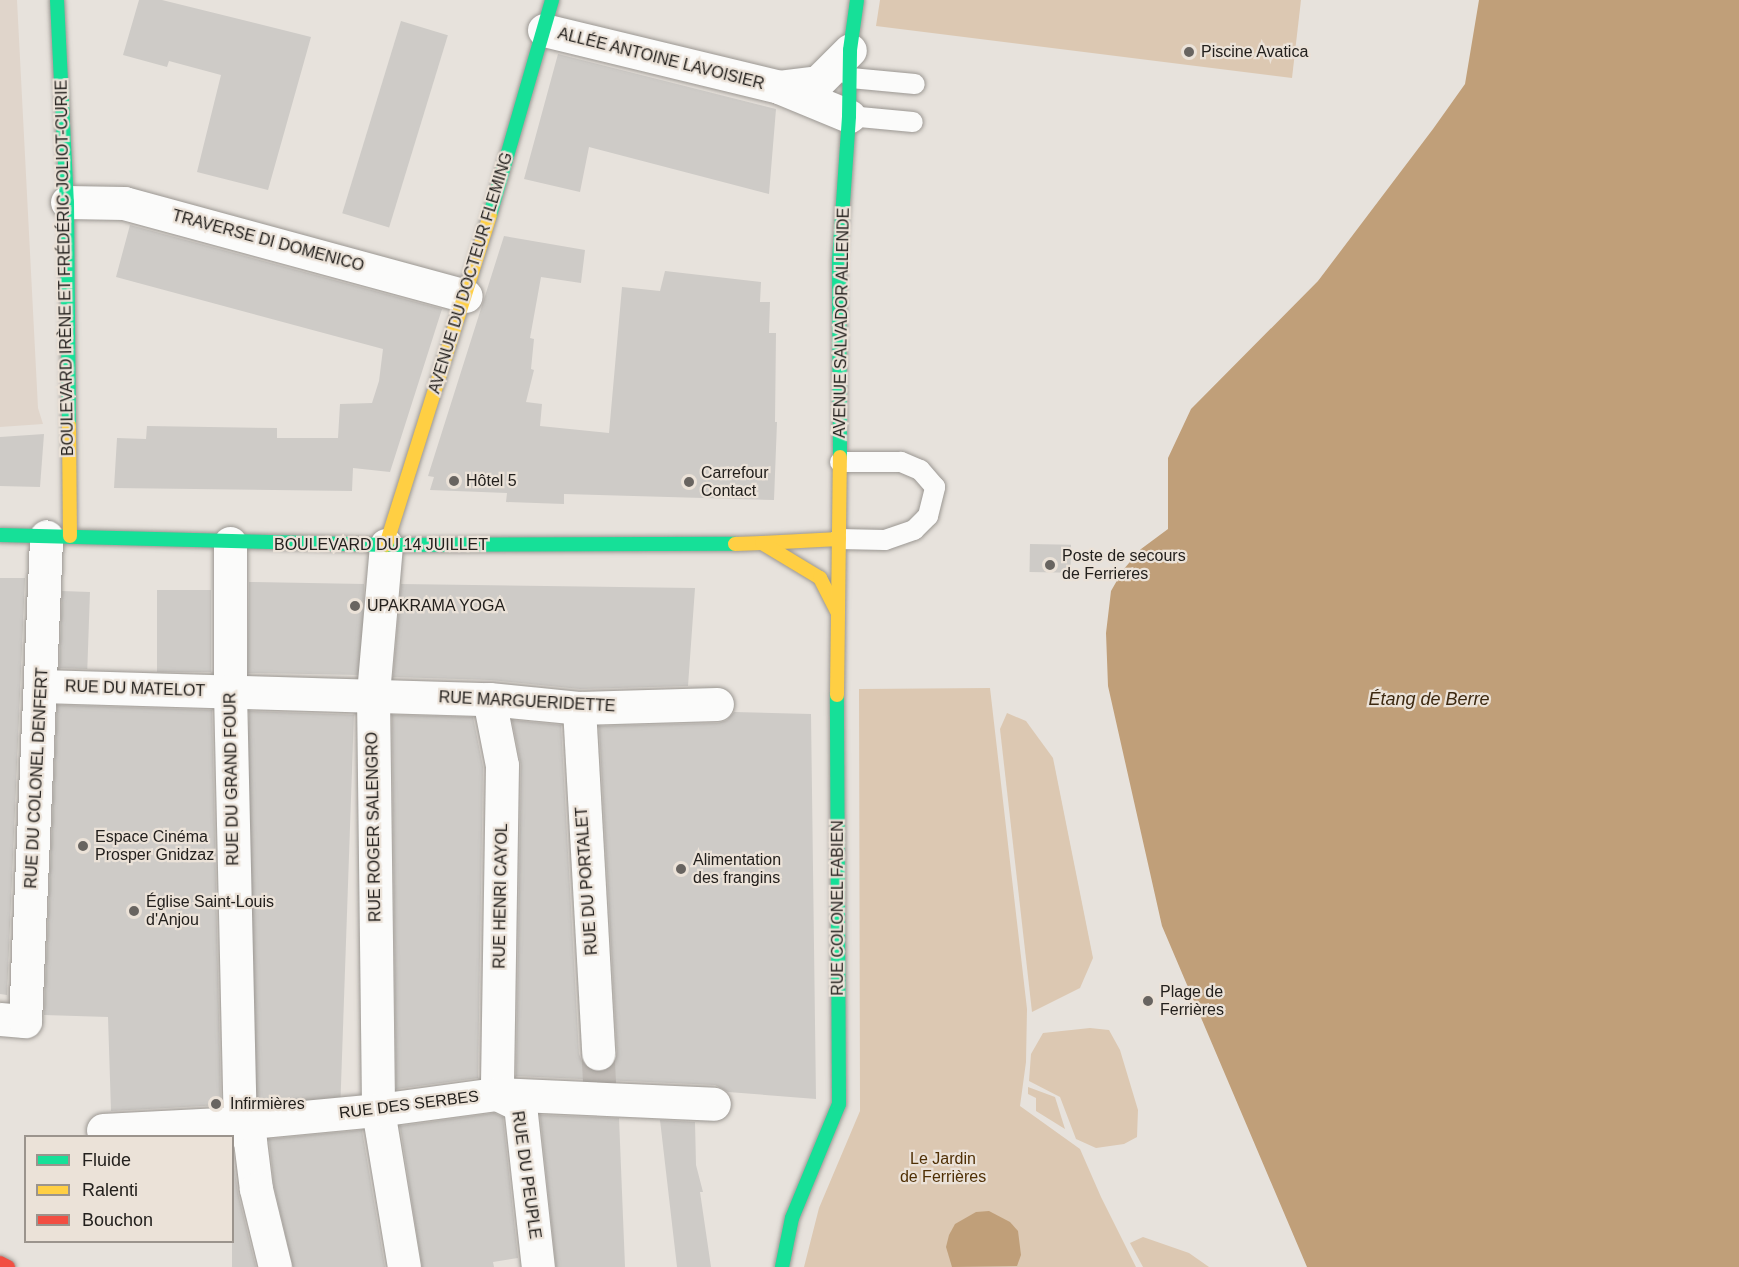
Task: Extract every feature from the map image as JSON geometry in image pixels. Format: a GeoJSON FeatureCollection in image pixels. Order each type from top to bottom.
{"type":"FeatureCollection","features":[{"type":"Feature","properties":{"kind":"main road","name":"BOULEVARD IRÈNE ET FRÉDÉRIC JOLIOT-CURIE"},"geometry":{"type":"LineString","coordinates":[[57,0],[67,202],[58,536]]}},
{"type":"Feature","properties":{"kind":"main road","name":"AVENUE SALVADOR ALLENDE"},"geometry":{"type":"LineString","coordinates":[[839,539],[839,260],[857,0]]}},
{"type":"Feature","properties":{"kind":"main road","name":"AVENUE DU DOCTEUR FLEMING"},"geometry":{"type":"LineString","coordinates":[[386,545],[466,296],[548,15]]}},
{"type":"Feature","properties":{"kind":"main road","name":"BOULEVARD DU 14 JUILLET"},"geometry":{"type":"LineString","coordinates":[[0,535],[230,543],[386,545],[697,546],[839,539]]}},
{"type":"Feature","properties":{"kind":"main road","name":"RUE COLONEL FABIEN"},"geometry":{"type":"LineString","coordinates":[[782,1267],[792,1218],[839,1104],[837,612],[839,539]]}},
{"type":"Feature","properties":{"kind":"main road"},"geometry":{"type":"LineString","coordinates":[[762,543],[820,578],[837,612]]}},
{"type":"Feature","properties":{"kind":"main road"},"geometry":{"type":"LineString","coordinates":[[0,1263],[8,1267]]}},
{"type":"Feature","properties":{"kind":"street","name":"ALLÉE ANTOINE LAVOISIER"},"geometry":{"type":"LineString","coordinates":[[548,15],[779,87],[849,116]]}},
{"type":"Feature","properties":{"kind":"street","name":"ALLÉE ANTOINE LAVOISIER"},"geometry":{"type":"LineString","coordinates":[[779,87],[818,82],[851,64]]}},
{"type":"Feature","properties":{"kind":"street","name":"TRAVERSE DI DOMENICO"},"geometry":{"type":"LineString","coordinates":[[67,202],[124,203],[466,296]]}},
{"type":"Feature","properties":{"kind":"street","name":"RUE DU COLONEL DENFERT"},"geometry":{"type":"LineString","coordinates":[[13,1020],[41,686],[58,536]]}},
{"type":"Feature","properties":{"kind":"street","name":"RUE DU GRAND FOUR"},"geometry":{"type":"LineString","coordinates":[[230,543],[230,692],[240,1123]]}},
{"type":"Feature","properties":{"kind":"street","name":"RUE ROGER SALENGRO"},"geometry":{"type":"LineString","coordinates":[[386,545],[373,695],[378,1110],[404,1267]]}},
{"type":"Feature","properties":{"kind":"street","name":"RUE DU MATELOT"},"geometry":{"type":"LineString","coordinates":[[41,686],[373,695]]}},
{"type":"Feature","properties":{"kind":"street","name":"RUE MARGUERIDETTE"},"geometry":{"type":"LineString","coordinates":[[373,695],[489,699],[579,708],[717,704]]}},
{"type":"Feature","properties":{"kind":"street","name":"RUE HENRI CAYOL"},"geometry":{"type":"LineString","coordinates":[[489,699],[502,765],[497,1094]]}},
{"type":"Feature","properties":{"kind":"street","name":"RUE DU PORTALET"},"geometry":{"type":"LineString","coordinates":[[579,708],[581,779],[598,1053]]}},
{"type":"Feature","properties":{"kind":"street","name":"RUE DES SERBES"},"geometry":{"type":"LineString","coordinates":[[103,1130],[240,1123],[378,1110],[497,1094],[600,1095],[714,1104]]}},
{"type":"Feature","properties":{"kind":"street","name":"RUE DU PEUPLE"},"geometry":{"type":"LineString","coordinates":[[497,1094],[520,1105],[538,1267]]}},
{"type":"Feature","properties":{"kind":"street"},"geometry":{"type":"LineString","coordinates":[[240,1123],[250,1141],[256,1189],[275,1267]]}},
{"type":"Feature","properties":{"kind":"lane"},"geometry":{"type":"LineString","coordinates":[[851,64],[915,84]]}},
{"type":"Feature","properties":{"kind":"lane"},"geometry":{"type":"LineString","coordinates":[[849,116],[913,122]]}},
{"type":"Feature","properties":{"kind":"lane"},"geometry":{"type":"LineString","coordinates":[[839,539],[885,540],[914,530],[928,516],[935,487],[920,470],[901,462],[840,462]]}},
{"type":"Feature","properties":{"kind":"shaded area"},"geometry":{"type":"Polygon","coordinates":[[[0,0],[17,0],[38,408],[43,424],[0,427],[0,0]]]}},
{"type":"Feature","properties":{"kind":"green space","name":"Piscine Avatica"},"geometry":{"type":"Polygon","coordinates":[[[880,0],[1301,0],[1292,78],[876,26],[880,0]]]}},
{"type":"Feature","properties":{"kind":"green space","name":"Le Jardin de Ferrières"},"geometry":{"type":"Polygon","coordinates":[[[990,688],[1027,1009],[1026,1062],[1020,1106],[1080,1149],[1136,1267],[804,1267],[819,1208],[860,1111],[859,689],[990,688]]]}},
{"type":"Feature","properties":{"kind":"green space"},"geometry":{"type":"Polygon","coordinates":[[[1007,713],[1026,721],[1053,758],[1093,958],[1080,988],[1032,1012],[1000,729],[1007,713]]]}},
{"type":"Feature","properties":{"kind":"green space"},"geometry":{"type":"Polygon","coordinates":[[[1090,1028],[1109,1030],[1120,1050],[1138,1110],[1137,1137],[1124,1144],[1096,1148],[1076,1139],[1060,1097],[1029,1081],[1031,1054],[1043,1033],[1090,1028]]]}},
{"type":"Feature","properties":{"kind":"green space"},"geometry":{"type":"Polygon","coordinates":[[[1028,1087],[1055,1097],[1065,1129],[1036,1111],[1036,1098],[1028,1094],[1028,1087]]]}},
{"type":"Feature","properties":{"kind":"green space"},"geometry":{"type":"Polygon","coordinates":[[[1143,1237],[1189,1253],[1209,1267],[1143,1267],[1130,1243],[1143,1237]]]}},
{"type":"Feature","properties":{"kind":"water","name":"Étang de Berre"},"geometry":{"type":"Polygon","coordinates":[[[1479,0],[1739,0],[1739,1267],[1307,1267],[1162,926],[1108,686],[1106,633],[1111,591],[1123,570],[1141,549],[1168,529],[1168,458],[1191,409],[1318,281],[1465,84],[1479,0]]]}},
{"type":"Feature","properties":{"kind":"water"},"geometry":{"type":"Polygon","coordinates":[[[989,1211],[1010,1222],[1018,1231],[1021,1255],[1017,1266],[952,1267],[946,1247],[955,1224],[976,1212],[989,1211]]]}},
{"type":"Feature","properties":{"kind":"building"},"geometry":{"type":"Polygon","coordinates":[[[139,0],[162,0],[311,37],[268,190],[197,172],[221,75],[169,61],[167,67],[123,55],[139,0]]]}},
{"type":"Feature","properties":{"kind":"building"},"geometry":{"type":"Polygon","coordinates":[[[401,21],[448,35],[389,228],[342,213],[401,21]]]}},
{"type":"Feature","properties":{"kind":"building"},"geometry":{"type":"Polygon","coordinates":[[[558,54],[776,109],[769,194],[589,147],[580,192],[524,179],[558,54]]]}},
{"type":"Feature","properties":{"kind":"building"},"geometry":{"type":"Polygon","coordinates":[[[130,225],[442,309],[390,472],[353,468],[352,491],[114,488],[117,438],[146,439],[147,426],[277,428],[277,438],[338,438],[340,404],[372,403],[379,381],[383,349],[116,277],[130,225]]]}},
{"type":"Feature","properties":{"kind":"building"},"geometry":{"type":"Polygon","coordinates":[[[504,236],[585,250],[581,283],[541,277],[530,338],[534,339],[531,369],[534,370],[526,402],[542,404],[540,426],[609,433],[622,287],[660,291],[665,271],[761,282],[760,302],[770,302],[769,333],[776,333],[775,422],[777,422],[774,500],[564,494],[564,504],[506,502],[507,493],[430,490],[434,477],[428,476],[504,236]]]}},
{"type":"Feature","properties":{"kind":"building"},"geometry":{"type":"Polygon","coordinates":[[[44,434],[40,487],[0,486],[0,437],[44,434]]]}},
{"type":"Feature","properties":{"kind":"building","name":"Poste de secours de Ferrieres"},"geometry":{"type":"Polygon","coordinates":[[[1030,544],[1071,545],[1071,573],[1030,572],[1030,544]]]}},
{"type":"Feature","properties":{"kind":"building"},"geometry":{"type":"Polygon","coordinates":[[[0,578],[25,578],[7,995],[0,994],[0,578]]]}},
{"type":"Feature","properties":{"kind":"building"},"geometry":{"type":"Polygon","coordinates":[[[249,582],[364,584],[362,675],[247,673],[249,582]]]}},
{"type":"Feature","properties":{"kind":"building"},"geometry":{"type":"Polygon","coordinates":[[[401,584],[695,588],[688,686],[580,689],[491,680],[393,677],[401,584]]]}},
{"type":"Feature","properties":{"kind":"building"},"geometry":{"type":"Polygon","coordinates":[[[157,590],[211,590],[211,672],[157,672],[157,590]]]}},
{"type":"Feature","properties":{"kind":"building"},"geometry":{"type":"Polygon","coordinates":[[[62,591],[90,592],[87,669],[59,668],[62,591]]]}},
{"type":"Feature","properties":{"kind":"building"},"geometry":{"type":"Polygon","coordinates":[[[57,705],[212,710],[221,1105],[111,1111],[108,1017],[44,1015],[57,705]]]}},
{"type":"Feature","properties":{"kind":"building"},"geometry":{"type":"Polygon","coordinates":[[[249,711],[354,715],[340,1105],[235,1102],[249,711]]]}},
{"type":"Feature","properties":{"kind":"building"},"geometry":{"type":"Polygon","coordinates":[[[734,712],[811,714],[816,1099],[728,1092],[715,1085],[516,1076],[521,765],[512,720],[561,725],[579,1054],[583,1064],[590,1070],[598,1072],[609,1068],[615,1061],[617,1052],[599,726],[718,723],[727,720],[734,712]]]}},
{"type":"Feature","properties":{"kind":"building"},"geometry":{"type":"Polygon","coordinates":[[[392,715],[473,717],[483,767],[478,1078],[396,1089],[392,715]]]}},
{"type":"Feature","properties":{"kind":"building"},"geometry":{"type":"Polygon","coordinates":[[[494,1113],[503,1117],[518,1258],[493,1262],[494,1267],[422,1267],[400,1126],[494,1113]]]}},
{"type":"Feature","properties":{"kind":"building"},"geometry":{"type":"Polygon","coordinates":[[[540,1115],[619,1118],[625,1267],[556,1267],[540,1115]]]}},
{"type":"Feature","properties":{"kind":"building"},"geometry":{"type":"Polygon","coordinates":[[[660,1120],[695,1122],[696,1165],[703,1192],[700,1192],[711,1267],[677,1267],[660,1120]]]}},
{"type":"Feature","properties":{"kind":"building"},"geometry":{"type":"Polygon","coordinates":[[[362,1130],[385,1267],[293,1267],[274,1186],[269,1139],[362,1130]]]}},
{"type":"Feature","properties":{"kind":"building"},"geometry":{"type":"Polygon","coordinates":[[[234,1166],[238,1193],[256,1267],[232,1267],[234,1166]]]}},
{"type":"Feature","properties":{"kind":"tunnel"},"geometry":{"type":"LineString","coordinates":[[598,1053],[600,1091]]}},
{"type":"Feature","properties":{"kind":"traffic: fast"},"geometry":{"type":"LineString","coordinates":[[57,0],[67,202],[69,425]]}},
{"type":"Feature","properties":{"kind":"traffic: fast"},"geometry":{"type":"LineString","coordinates":[[490,215],[552,0]]}},
{"type":"Feature","properties":{"kind":"traffic: fast"},"geometry":{"type":"LineString","coordinates":[[840,457],[839,260],[849,116],[850,50],[857,0]]}},
{"type":"Feature","properties":{"kind":"traffic: fast"},"geometry":{"type":"LineString","coordinates":[[0,535],[386,545],[735,544]]}},
{"type":"Feature","properties":{"kind":"traffic: fast"},"geometry":{"type":"LineString","coordinates":[[782,1267],[792,1218],[839,1104],[837,695]]}},
{"type":"Feature","properties":{"kind":"traffic: slow"},"geometry":{"type":"LineString","coordinates":[[386,545],[490,215]]}},
{"type":"Feature","properties":{"kind":"traffic: slow"},"geometry":{"type":"LineString","coordinates":[[69,425],[70,536]]}},
{"type":"Feature","properties":{"kind":"traffic: slow"},"geometry":{"type":"LineString","coordinates":[[837,695],[840,457]]}},
{"type":"Feature","properties":{"kind":"traffic: slow"},"geometry":{"type":"LineString","coordinates":[[762,543],[839,539]]}},
{"type":"Feature","properties":{"kind":"traffic: slow"},"geometry":{"type":"LineString","coordinates":[[735,544],[762,543],[820,578],[837,612]]}},
{"type":"Feature","properties":{"kind":"traffic: jam"},"geometry":{"type":"LineString","coordinates":[[0,1263],[8,1267]]}},
{"type":"Feature","properties":{"kind":"place","name":"Piscine Avatica"},"geometry":{"type":"Point","coordinates":[1189,52]}},
{"type":"Feature","properties":{"kind":"place","name":"Hôtel 5"},"geometry":{"type":"Point","coordinates":[454,481]}},
{"type":"Feature","properties":{"kind":"place","name":"Carrefour Contact"},"geometry":{"type":"Point","coordinates":[689,482]}},
{"type":"Feature","properties":{"kind":"place","name":"Poste de secours de Ferrieres"},"geometry":{"type":"Point","coordinates":[1050,565]}},
{"type":"Feature","properties":{"kind":"place","name":"UPAKRAMA YOGA"},"geometry":{"type":"Point","coordinates":[355,606]}},
{"type":"Feature","properties":{"kind":"place","name":"Espace Cinéma Prosper Gnidzaz"},"geometry":{"type":"Point","coordinates":[83,846]}},
{"type":"Feature","properties":{"kind":"place","name":"Alimentation des frangins"},"geometry":{"type":"Point","coordinates":[681,869]}},
{"type":"Feature","properties":{"kind":"place","name":"Église Saint-Louis d'Anjou"},"geometry":{"type":"Point","coordinates":[134,911]}},
{"type":"Feature","properties":{"kind":"place","name":"Plage de Ferrières"},"geometry":{"type":"Point","coordinates":[1148,1001]}},
{"type":"Feature","properties":{"kind":"place","name":"Infirmières"},"geometry":{"type":"Point","coordinates":[216,1104]}}]}
